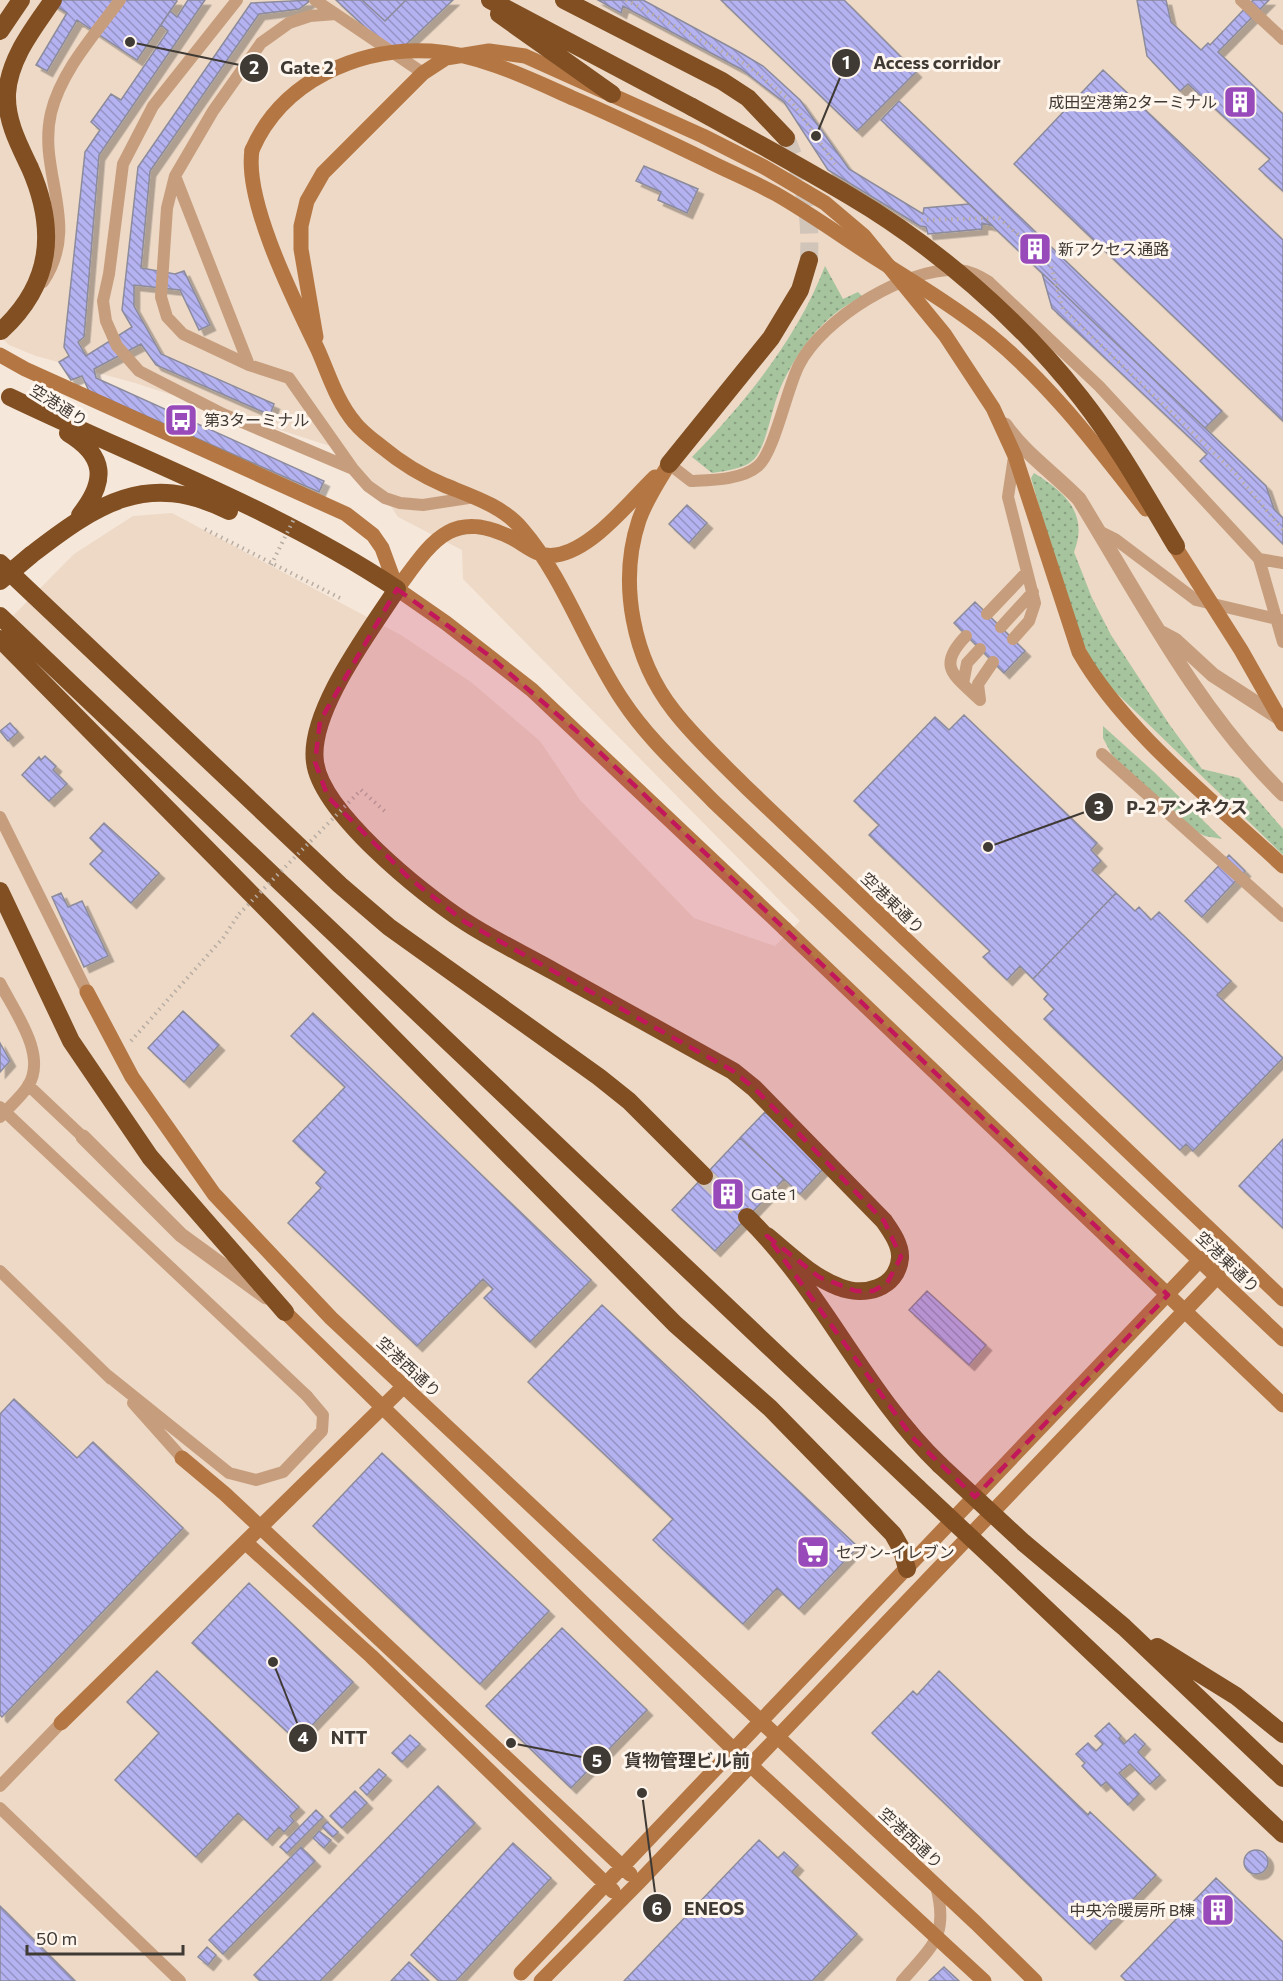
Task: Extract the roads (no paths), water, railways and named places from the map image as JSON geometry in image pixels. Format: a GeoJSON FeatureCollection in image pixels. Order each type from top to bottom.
{"type":"FeatureCollection","features":[{"type":"Feature","properties":{"kind":"highway"},"geometry":{"type":"LineString","coordinates":[[0,31],[21,0]]}},
{"type":"Feature","properties":{"kind":"highway"},"geometry":{"type":"LineString","coordinates":[[1,331],[26,304],[35,289],[45,256],[46,221],[37,184],[15,136],[7,96],[9,77],[16,58],[53,0]]}},
{"type":"Feature","properties":{"kind":"highway"},"geometry":{"type":"LineString","coordinates":[[482,0],[520,31],[612,94]]}},
{"type":"Feature","properties":{"kind":"highway"},"geometry":{"type":"LineString","coordinates":[[490,0],[692,107],[852,197],[946,264],[994,305],[1042,352],[1086,405],[1112,439],[1176,546]]}},
{"type":"Feature","properties":{"kind":"highway"},"geometry":{"type":"LineString","coordinates":[[564,0],[722,81],[748,98],[786,138]]}},
{"type":"Feature","properties":{"kind":"highway"},"geometry":{"type":"LineString","coordinates":[[669,464],[789,312],[800,290],[809,260]]}},
{"type":"Feature","properties":{"kind":"highway"},"geometry":{"type":"LineString","coordinates":[[5,394],[163,465],[269,517],[360,564],[397,589]]}},
{"type":"Feature","properties":{"kind":"highway","name":"空港通り"},"geometry":{"type":"LineString","coordinates":[[5,394],[76,438],[88,447],[96,460],[100,474],[99,487],[76,520]]}},
{"type":"Feature","properties":{"kind":"highway"},"geometry":{"type":"LineString","coordinates":[[0,580],[76,520],[107,503],[135,494],[161,491],[188,495],[213,503],[345,569],[397,589]]}},
{"type":"Feature","properties":{"kind":"highway"},"geometry":{"type":"LineString","coordinates":[[0,563],[339,885],[389,927],[599,1077],[629,1101],[704,1176]]}},
{"type":"Feature","properties":{"kind":"highway"},"geometry":{"type":"LineString","coordinates":[[397,589],[331,696],[320,721],[315,740],[315,762],[328,797],[341,814],[409,878],[465,921],[723,1065],[747,1082],[884,1221],[896,1238],[901,1257],[897,1271],[887,1283],[873,1291],[856,1292],[839,1287],[819,1277],[747,1217]]}},
{"type":"Feature","properties":{"kind":"highway"},"geometry":{"type":"LineString","coordinates":[[0,616],[1283,1834]]}},
{"type":"Feature","properties":{"kind":"highway"},"geometry":{"type":"LineString","coordinates":[[0,639],[675,1324],[770,1408],[893,1534],[902,1550],[907,1569]]}},
{"type":"Feature","properties":{"kind":"highway"},"geometry":{"type":"LineString","coordinates":[[0,891],[71,1041],[150,1157],[285,1312]]}},
{"type":"Feature","properties":{"kind":"highway"},"geometry":{"type":"LineString","coordinates":[[767,1236],[789,1263],[912,1437],[1024,1543],[1124,1627],[1283,1778]]}},
{"type":"Feature","properties":{"kind":"highway"},"geometry":{"type":"LineString","coordinates":[[1124,1627],[1236,1696],[1283,1734]]}},
{"type":"Feature","properties":{"kind":"street"},"geometry":{"type":"LineString","coordinates":[[319,352],[291,298],[257,202],[250,165],[252,150],[271,117],[296,93],[327,71],[352,60],[380,53],[433,51],[460,55],[531,80],[614,116],[776,194],[914,282],[990,335],[1077,421],[1176,546],[1283,722]]}},
{"type":"Feature","properties":{"kind":"street"},"geometry":{"type":"LineString","coordinates":[[319,352],[301,249],[301,226],[307,201],[323,173],[423,73],[446,58],[489,51],[525,56],[612,94],[764,167],[825,203],[864,236],[904,282],[945,335],[1015,440],[1059,478],[1079,500],[1173,657],[1208,709],[1255,767],[1283,794]]}},
{"type":"Feature","properties":{"kind":"street","name":"空港東通り"},"geometry":{"type":"LineString","coordinates":[[319,352],[336,394],[361,429],[409,466],[442,484],[490,504],[521,528],[541,555],[624,703],[665,752],[714,802],[1283,1339]]}},
{"type":"Feature","properties":{"kind":"street"},"geometry":{"type":"LineString","coordinates":[[0,355],[25,369],[346,514],[373,535],[386,556],[397,589],[422,605],[532,690],[785,928],[1283,1405]]}},
{"type":"Feature","properties":{"kind":"street"},"geometry":{"type":"LineString","coordinates":[[993,408],[1015,456],[1079,652],[1096,681],[1126,716],[1283,866]]}},
{"type":"Feature","properties":{"kind":"street"},"geometry":{"type":"LineString","coordinates":[[397,589],[435,539],[452,530],[483,528],[514,539],[541,555],[555,555],[582,546],[669,464]]}},
{"type":"Feature","properties":{"kind":"street","name":"空港東通り"},"geometry":{"type":"LineString","coordinates":[[669,464],[651,493],[639,521],[632,550],[629,583],[631,609],[640,647],[653,678],[673,710],[746,787],[1283,1299]]}},
{"type":"Feature","properties":{"kind":"street"},"geometry":{"type":"LineString","coordinates":[[1160,632],[1175,640],[1213,675],[1283,722]]}},
{"type":"Feature","properties":{"kind":"street","name":"空港西通り"},"geometry":{"type":"LineString","coordinates":[[87,992],[132,1077],[214,1194],[331,1318],[1035,1981]]}},
{"type":"Feature","properties":{"kind":"street"},"geometry":{"type":"LineString","coordinates":[[83,1137],[181,1235],[285,1312],[734,1750],[984,1981]]}},
{"type":"Feature","properties":{"kind":"street"},"geometry":{"type":"LineString","coordinates":[[517,1977],[624,1868],[1200,1260],[1228,1248]]}},
{"type":"Feature","properties":{"kind":"street"},"geometry":{"type":"LineString","coordinates":[[541,1981],[622,1900],[1217,1277],[1228,1248]]}},
{"type":"Feature","properties":{"kind":"street"},"geometry":{"type":"LineString","coordinates":[[61,1723],[403,1387]]}},
{"type":"Feature","properties":{"kind":"street"},"geometry":{"type":"LineString","coordinates":[[182,1458],[225,1494],[259,1529],[639,1882]]}},
{"type":"Feature","properties":{"kind":"street"},"geometry":{"type":"LineString","coordinates":[[246,1543],[387,1672],[622,1900]]}},
{"type":"Feature","properties":{"kind":"lane"},"geometry":{"type":"LineString","coordinates":[[26,304],[48,274],[60,242],[59,210],[49,149],[51,114],[56,98],[73,66],[120,0]]}},
{"type":"Feature","properties":{"kind":"lane"},"geometry":{"type":"LineString","coordinates":[[237,0],[153,106],[123,164],[109,274],[103,301],[105,321],[117,346],[139,371],[223,414],[353,469]]}},
{"type":"Feature","properties":{"kind":"lane"},"geometry":{"type":"LineString","coordinates":[[315,0],[423,73]]}},
{"type":"Feature","properties":{"kind":"lane"},"geometry":{"type":"LineString","coordinates":[[1241,0],[1283,39]]}},
{"type":"Feature","properties":{"kind":"lane"},"geometry":{"type":"LineString","coordinates":[[336,14],[310,16],[289,23],[261,43],[213,111],[175,176],[167,208],[161,297],[167,317],[183,334],[249,365],[289,378],[353,469],[368,486],[385,498],[400,503],[423,505],[475,497]]}},
{"type":"Feature","properties":{"kind":"lane"},"geometry":{"type":"LineString","coordinates":[[175,176],[249,365]]}},
{"type":"Feature","properties":{"kind":"lane"},"geometry":{"type":"LineString","coordinates":[[669,464],[692,481],[723,479],[758,467],[767,453],[786,394],[800,363],[837,319],[887,289],[932,273],[958,270],[975,274],[988,282],[1099,386],[1259,559],[1280,620],[1283,642]]}},
{"type":"Feature","properties":{"kind":"lane"},"geometry":{"type":"LineString","coordinates":[[1013,639],[1033,615],[1035,603],[1008,497],[1015,456]]}},
{"type":"Feature","properties":{"kind":"lane"},"geometry":{"type":"LineString","coordinates":[[1098,530],[1115,539],[1196,600],[1280,620]]}},
{"type":"Feature","properties":{"kind":"lane"},"geometry":{"type":"LineString","coordinates":[[1259,559],[1283,563]]}},
{"type":"Feature","properties":{"kind":"lane"},"geometry":{"type":"LineString","coordinates":[[987,614],[1027,572]]}},
{"type":"Feature","properties":{"kind":"lane"},"geometry":{"type":"LineString","coordinates":[[1001,627],[1033,592]]}},
{"type":"Feature","properties":{"kind":"lane"},"geometry":{"type":"LineString","coordinates":[[966,636],[951,652],[950,663],[954,674],[980,700],[978,684],[993,662]]}},
{"type":"Feature","properties":{"kind":"lane"},"geometry":{"type":"LineString","coordinates":[[963,684],[967,663],[980,649]]}},
{"type":"Feature","properties":{"kind":"lane"},"geometry":{"type":"LineString","coordinates":[[1102,754],[1283,916]]}},
{"type":"Feature","properties":{"kind":"lane"},"geometry":{"type":"LineString","coordinates":[[0,817],[87,992]]}},
{"type":"Feature","properties":{"kind":"lane"},"geometry":{"type":"LineString","coordinates":[[0,983],[33,1051],[36,1067],[28,1085],[0,1117]]}},
{"type":"Feature","properties":{"kind":"lane"},"geometry":{"type":"LineString","coordinates":[[28,1085],[83,1137]]}},
{"type":"Feature","properties":{"kind":"lane"},"geometry":{"type":"LineString","coordinates":[[0,1107],[307,1396],[323,1415],[322,1431],[283,1472],[256,1479],[229,1473],[107,1375]]}},
{"type":"Feature","properties":{"kind":"lane"},"geometry":{"type":"LineString","coordinates":[[0,1271],[107,1375],[182,1458]]}},
{"type":"Feature","properties":{"kind":"lane"},"geometry":{"type":"LineString","coordinates":[[0,1786],[61,1723]]}},
{"type":"Feature","properties":{"kind":"lane"},"geometry":{"type":"LineString","coordinates":[[0,1808],[180,1981]]}},
{"type":"Feature","properties":{"kind":"lane"},"geometry":{"type":"LineString","coordinates":[[902,1981],[938,1939],[941,1907],[936,1886]]}},
{"type":"Feature","properties":{"kind":"tunnel"},"geometry":{"type":"LineString","coordinates":[[786,138],[798,169],[808,212],[809,260]]}},
{"type":"Feature","properties":{"kind":"tunnel"},"geometry":{"type":"LineString","coordinates":[[704,1176],[747,1217]]}},
{"type":"Feature","properties":{"kind":"place","name":"Gate 2"},"geometry":{"type":"Point","coordinates":[130,42]}},
{"type":"Feature","properties":{"kind":"place","name":"成田空港第2ターミナル"},"geometry":{"type":"Point","coordinates":[1240,102]}},
{"type":"Feature","properties":{"kind":"place","name":"Access corridor"},"geometry":{"type":"Point","coordinates":[816,136]}},
{"type":"Feature","properties":{"kind":"place","name":"新アクセス通路"},"geometry":{"type":"Point","coordinates":[1035,249]}},
{"type":"Feature","properties":{"kind":"place","name":"第3ターミナル"},"geometry":{"type":"Point","coordinates":[181,420]}},
{"type":"Feature","properties":{"kind":"place","name":"P-2 アンネクス"},"geometry":{"type":"Point","coordinates":[988,847]}},
{"type":"Feature","properties":{"kind":"place","name":"Gate 1"},"geometry":{"type":"Point","coordinates":[728,1194]}},
{"type":"Feature","properties":{"kind":"place","name":"セブン-イレブン"},"geometry":{"type":"Point","coordinates":[813,1552]}},
{"type":"Feature","properties":{"kind":"place","name":"NTT"},"geometry":{"type":"Point","coordinates":[273,1662]}},
{"type":"Feature","properties":{"kind":"place","name":"貨物管理ビル前"},"geometry":{"type":"Point","coordinates":[511,1743]}},
{"type":"Feature","properties":{"kind":"place","name":"ENEOS"},"geometry":{"type":"Point","coordinates":[642,1793]}},
{"type":"Feature","properties":{"kind":"place","name":"中央冷暖房所 B棟"},"geometry":{"type":"Point","coordinates":[1218,1910]}}]}
